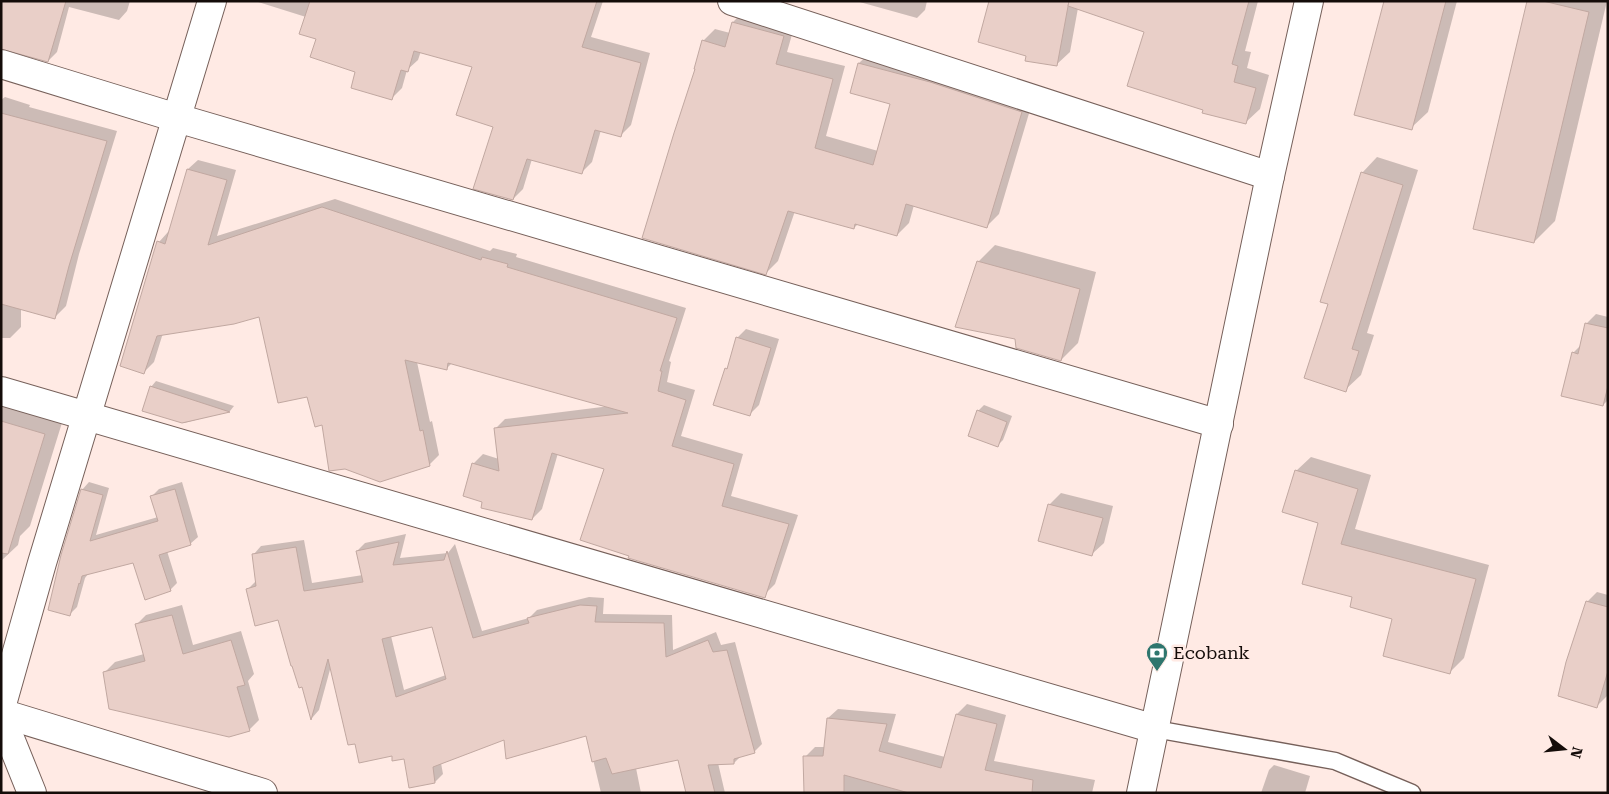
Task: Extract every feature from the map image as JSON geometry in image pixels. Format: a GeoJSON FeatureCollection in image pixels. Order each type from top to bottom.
{"type":"FeatureCollection","features":[{"type":"Feature","properties":{"kind":"street"},"geometry":{"type":"LineString","coordinates":[[1,708],[42,563],[212,1]]}},
{"type":"Feature","properties":{"kind":"street"},"geometry":{"type":"LineString","coordinates":[[732,1],[1270,176]]}},
{"type":"Feature","properties":{"kind":"street"},"geometry":{"type":"LineString","coordinates":[[1141,793],[1270,176],[1309,1]]}},
{"type":"Feature","properties":{"kind":"street"},"geometry":{"type":"LineString","coordinates":[[1,64],[177,118],[1219,424]]}},
{"type":"Feature","properties":{"kind":"street"},"geometry":{"type":"LineString","coordinates":[[1,392],[1155,729]]}},
{"type":"Feature","properties":{"kind":"street"},"geometry":{"type":"LineString","coordinates":[[1,715],[32,793]]}},
{"type":"Feature","properties":{"kind":"street"},"geometry":{"type":"LineString","coordinates":[[1,715],[264,793]]}},
{"type":"Feature","properties":{"kind":"lane"},"geometry":{"type":"LineString","coordinates":[[1155,729],[1335,761],[1412,793]]}},
{"type":"Feature","properties":{"kind":"building"},"geometry":{"type":"Polygon","coordinates":[[[1,1],[66,1],[48,62],[1,49],[1,1]]]}},
{"type":"Feature","properties":{"kind":"building"},"geometry":{"type":"Polygon","coordinates":[[[310,1],[597,1],[582,47],[641,63],[621,137],[595,130],[582,174],[527,159],[513,200],[473,189],[493,127],[456,115],[472,67],[414,51],[408,72],[401,70],[392,100],[351,88],[355,72],[310,57],[316,39],[299,34],[310,1]]]}},
{"type":"Feature","properties":{"kind":"building"},"geometry":{"type":"Polygon","coordinates":[[[989,1],[1069,1],[1057,66],[1025,61],[1026,56],[978,42],[989,1]]]}},
{"type":"Feature","properties":{"kind":"building"},"geometry":{"type":"Polygon","coordinates":[[[1069,1],[1249,1],[1232,64],[1238,66],[1234,82],[1256,88],[1246,124],[1202,113],[1203,110],[1127,86],[1144,32],[1068,6],[1069,1]]]}},
{"type":"Feature","properties":{"kind":"building"},"geometry":{"type":"Polygon","coordinates":[[[1384,1],[1446,1],[1412,130],[1354,115],[1384,1]]]}},
{"type":"Feature","properties":{"kind":"building"},"geometry":{"type":"Polygon","coordinates":[[[1527,1],[1543,1],[1589,12],[1534,243],[1473,229],[1527,1]]]}},
{"type":"Feature","properties":{"kind":"building"},"geometry":{"type":"Polygon","coordinates":[[[732,22],[784,36],[776,64],[833,79],[815,148],[873,165],[890,104],[850,93],[858,63],[930,82],[1022,112],[987,228],[906,204],[897,236],[855,224],[854,229],[788,211],[766,275],[642,238],[695,69],[702,40],[725,47],[732,22]]]}},
{"type":"Feature","properties":{"kind":"building"},"geometry":{"type":"Polygon","coordinates":[[[1,113],[107,141],[55,319],[1,304],[1,113]]]}},
{"type":"Feature","properties":{"kind":"building"},"geometry":{"type":"Polygon","coordinates":[[[187,169],[227,180],[208,245],[322,207],[481,260],[482,257],[508,264],[507,267],[677,318],[660,371],[662,371],[658,391],[686,400],[672,446],[734,464],[722,506],[789,524],[765,598],[628,558],[629,556],[580,540],[604,469],[552,453],[532,520],[481,508],[482,502],[463,496],[472,463],[499,471],[494,428],[628,413],[448,363],[447,370],[405,360],[420,431],[423,430],[430,466],[380,482],[345,469],[329,471],[322,425],[315,427],[307,397],[278,403],[259,317],[234,324],[157,336],[144,374],[120,366],[157,241],[165,244],[187,169]]]}},
{"type":"Feature","properties":{"kind":"building"},"geometry":{"type":"Polygon","coordinates":[[[1361,172],[1403,185],[1352,349],[1359,351],[1346,392],[1304,378],[1328,304],[1320,302],[1361,172]]]}},
{"type":"Feature","properties":{"kind":"building"},"geometry":{"type":"Polygon","coordinates":[[[977,261],[1080,289],[1061,361],[1016,348],[1015,339],[955,327],[977,261]]]}},
{"type":"Feature","properties":{"kind":"building"},"geometry":{"type":"Polygon","coordinates":[[[1585,323],[1608,328],[1608,386],[1603,406],[1561,396],[1572,352],[1578,354],[1585,323]]]}},
{"type":"Feature","properties":{"kind":"building"},"geometry":{"type":"Polygon","coordinates":[[[736,337],[771,348],[750,416],[713,405],[725,368],[727,369],[736,337]]]}},
{"type":"Feature","properties":{"kind":"building"},"geometry":{"type":"Polygon","coordinates":[[[150,386],[230,412],[182,423],[142,411],[150,386]]]}},
{"type":"Feature","properties":{"kind":"building"},"geometry":{"type":"Polygon","coordinates":[[[977,410],[1007,422],[998,447],[968,436],[977,410]]]}},
{"type":"Feature","properties":{"kind":"building"},"geometry":{"type":"Polygon","coordinates":[[[1,421],[45,434],[8,554],[1,553],[1,421]]]}},
{"type":"Feature","properties":{"kind":"building"},"geometry":{"type":"Polygon","coordinates":[[[1295,470],[1358,489],[1341,544],[1476,579],[1450,674],[1383,656],[1392,619],[1350,607],[1352,597],[1302,584],[1318,523],[1282,512],[1295,470]]]}},
{"type":"Feature","properties":{"kind":"building"},"geometry":{"type":"Polygon","coordinates":[[[81,489],[103,495],[90,541],[158,521],[150,496],[175,489],[191,545],[159,555],[171,591],[145,600],[133,563],[82,576],[70,616],[48,610],[61,555],[81,489]]]}},
{"type":"Feature","properties":{"kind":"building"},"geometry":{"type":"Polygon","coordinates":[[[1048,504],[1103,518],[1092,556],[1038,541],[1048,504]]]}},
{"type":"Feature","properties":{"kind":"building"},"geometry":{"type":"Polygon","coordinates":[[[399,542],[393,565],[444,560],[447,551],[473,638],[529,623],[527,618],[580,605],[597,606],[595,622],[664,623],[666,657],[708,640],[713,652],[727,650],[755,753],[734,759],[734,764],[708,765],[715,793],[686,793],[678,760],[612,774],[606,758],[592,762],[586,736],[506,759],[504,740],[433,767],[435,783],[409,788],[404,759],[392,761],[392,756],[359,763],[355,744],[348,745],[328,659],[311,720],[302,687],[299,688],[291,666],[278,620],[255,626],[246,589],[256,586],[252,554],[296,547],[304,591],[363,582],[356,551],[399,542]],[[432,627],[382,639],[396,697],[446,679],[432,627]]]}},
{"type":"Feature","properties":{"kind":"building"},"geometry":{"type":"Polygon","coordinates":[[[1586,601],[1608,607],[1608,671],[1597,708],[1558,696],[1566,662],[1586,601]]]}},
{"type":"Feature","properties":{"kind":"building"},"geometry":{"type":"Polygon","coordinates":[[[172,615],[183,654],[231,640],[245,685],[237,687],[250,731],[229,737],[109,709],[103,672],[145,661],[135,624],[172,615]]]}},
{"type":"Feature","properties":{"kind":"building"},"geometry":{"type":"Polygon","coordinates":[[[956,714],[997,724],[985,770],[1033,780],[1032,793],[909,793],[844,775],[844,792],[804,793],[803,756],[823,756],[827,718],[887,724],[879,751],[941,768],[956,714]]]}},
{"type":"Feature","properties":{"kind":"place","name":"Ecobank"},"geometry":{"type":"Point","coordinates":[1157,672]}}]}
